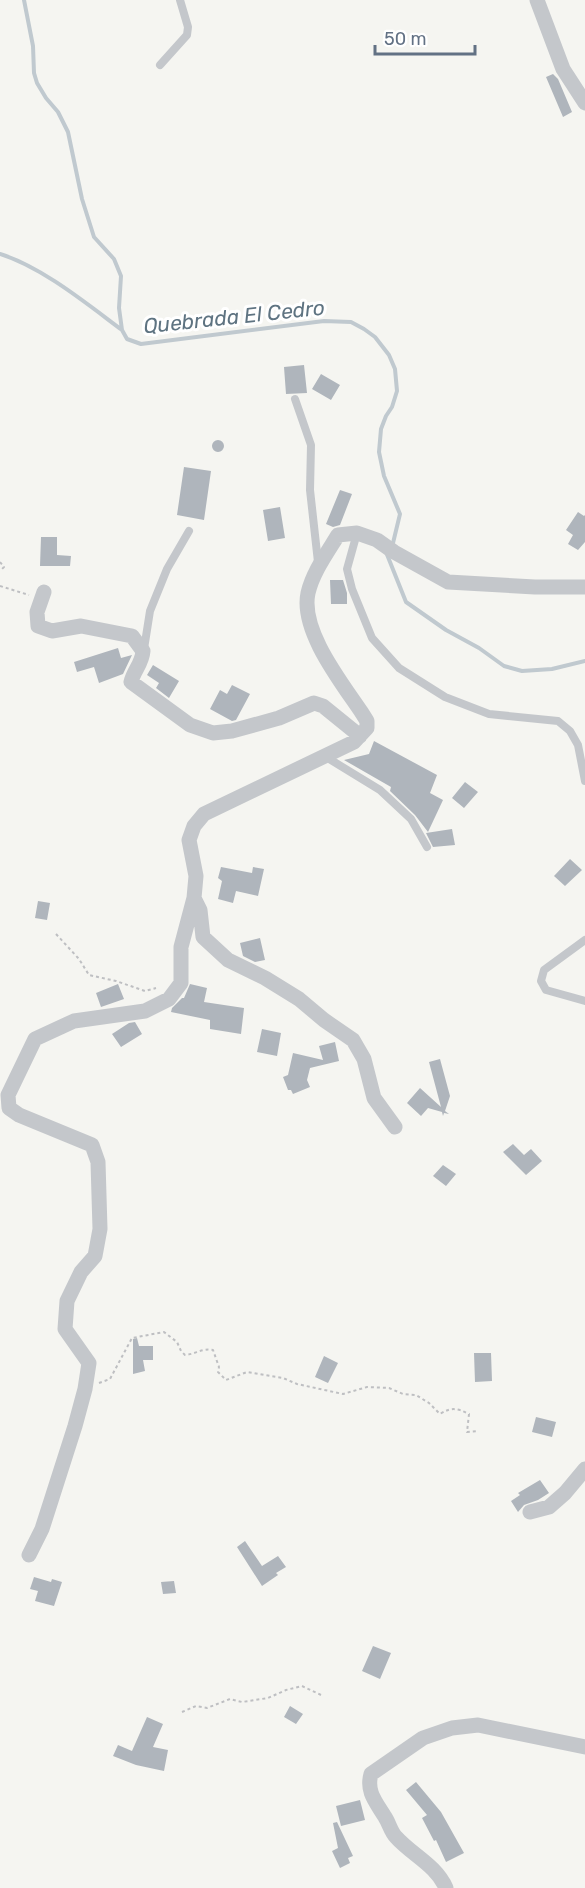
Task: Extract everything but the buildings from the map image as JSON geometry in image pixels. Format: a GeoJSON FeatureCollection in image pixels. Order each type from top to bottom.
{"type":"FeatureCollection","features":[{"type":"Feature","properties":{"kind":"street"},"geometry":{"type":"LineString","coordinates":[[537,0],[563,69],[585,103]]}},
{"type":"Feature","properties":{"kind":"street"},"geometry":{"type":"LineString","coordinates":[[29,1555],[42,1529],[85,1389],[89,1363],[66,1329],[67,1301],[81,1272],[95,1256],[100,1229],[98,1162],[92,1145],[19,1115],[9,1108],[8,1095],[35,1039],[74,1021],[145,1011],[169,999],[181,983],[181,947],[194,898],[196,876],[189,840],[194,826],[204,814],[326,757],[360,736],[367,728],[367,721],[324,656],[307,613],[308,594],[319,567],[338,535],[357,533],[377,540],[448,582],[535,587],[585,587]]}},
{"type":"Feature","properties":{"kind":"street"},"geometry":{"type":"LineString","coordinates":[[45,592],[37,612],[38,626],[52,631],[81,626],[132,636],[143,651],[142,662],[133,674],[131,682],[190,725],[213,733],[232,731],[279,717],[314,703],[323,706],[360,736]]}},
{"type":"Feature","properties":{"kind":"street"},"geometry":{"type":"LineString","coordinates":[[194,898],[200,910],[203,937],[228,960],[265,978],[299,999],[353,1040],[364,1059],[374,1098],[395,1127]]}},
{"type":"Feature","properties":{"kind":"street"},"geometry":{"type":"LineString","coordinates":[[530,1512],[549,1507],[565,1493],[585,1469]]}},
{"type":"Feature","properties":{"kind":"street"},"geometry":{"type":"LineString","coordinates":[[446,1888],[440,1877],[426,1863],[395,1837],[371,1796],[368,1783],[371,1774],[423,1738],[452,1728],[478,1725],[585,1747]]}},
{"type":"Feature","properties":{"kind":"lane"},"geometry":{"type":"LineString","coordinates":[[160,65],[187,35],[188,27],[180,0]]}},
{"type":"Feature","properties":{"kind":"lane"},"geometry":{"type":"LineString","coordinates":[[296,399],[311,445],[310,490],[319,567]]}},
{"type":"Feature","properties":{"kind":"lane"},"geometry":{"type":"LineString","coordinates":[[143,651],[150,611],[167,568],[189,531]]}},
{"type":"Feature","properties":{"kind":"lane"},"geometry":{"type":"LineString","coordinates":[[357,533],[347,569],[352,589],[372,638],[399,668],[445,697],[489,714],[558,721],[570,731],[578,745],[585,781]]}},
{"type":"Feature","properties":{"kind":"lane"},"geometry":{"type":"LineString","coordinates":[[326,757],[380,790],[411,819],[427,847]]}},
{"type":"Feature","properties":{"kind":"lane"},"geometry":{"type":"LineString","coordinates":[[585,940],[544,970],[541,981],[546,990],[585,1001]]}},
{"type":"Feature","properties":{"kind":"path"},"geometry":{"type":"LineString","coordinates":[[0,562],[4,567],[0,571]]}},
{"type":"Feature","properties":{"kind":"path"},"geometry":{"type":"LineString","coordinates":[[0,586],[28,594],[37,605],[37,612]]}},
{"type":"Feature","properties":{"kind":"path"},"geometry":{"type":"LineString","coordinates":[[56,934],[79,959],[89,975],[116,981],[145,992],[157,988]]}},
{"type":"Feature","properties":{"kind":"path"},"geometry":{"type":"LineString","coordinates":[[85,1389],[110,1379],[132,1338],[164,1332],[177,1342],[181,1352],[185,1355],[196,1354],[205,1349],[213,1350],[219,1367],[218,1372],[226,1380],[247,1372],[283,1378],[297,1384],[342,1394],[367,1387],[389,1388],[403,1394],[416,1395],[440,1414],[450,1408],[459,1409],[469,1414],[467,1432],[478,1431]]}},
{"type":"Feature","properties":{"kind":"path"},"geometry":{"type":"LineString","coordinates":[[182,1712],[196,1706],[207,1708],[230,1699],[242,1702],[268,1698],[302,1686],[321,1695]]}},
{"type":"Feature","properties":{"kind":"waterway","name":"Quebrada El Cedro"},"geometry":{"type":"LineString","coordinates":[[24,0],[37,83],[58,112],[68,132],[82,199],[94,237],[114,259],[121,276],[119,308],[122,330],[127,339],[141,344],[324,321],[351,322],[375,337],[389,355],[395,369],[397,391],[381,429],[379,452],[384,476],[400,514],[393,543]]}},
{"type":"Feature","properties":{"kind":"waterway"},"geometry":{"type":"LineString","coordinates":[[0,254],[48,277],[122,330]]}},
{"type":"Feature","properties":{"kind":"waterway","name":"Quebrada El Cedro"},"geometry":{"type":"LineString","coordinates":[[386,552],[406,602],[504,666],[522,671],[552,669],[585,661]]}}]}
